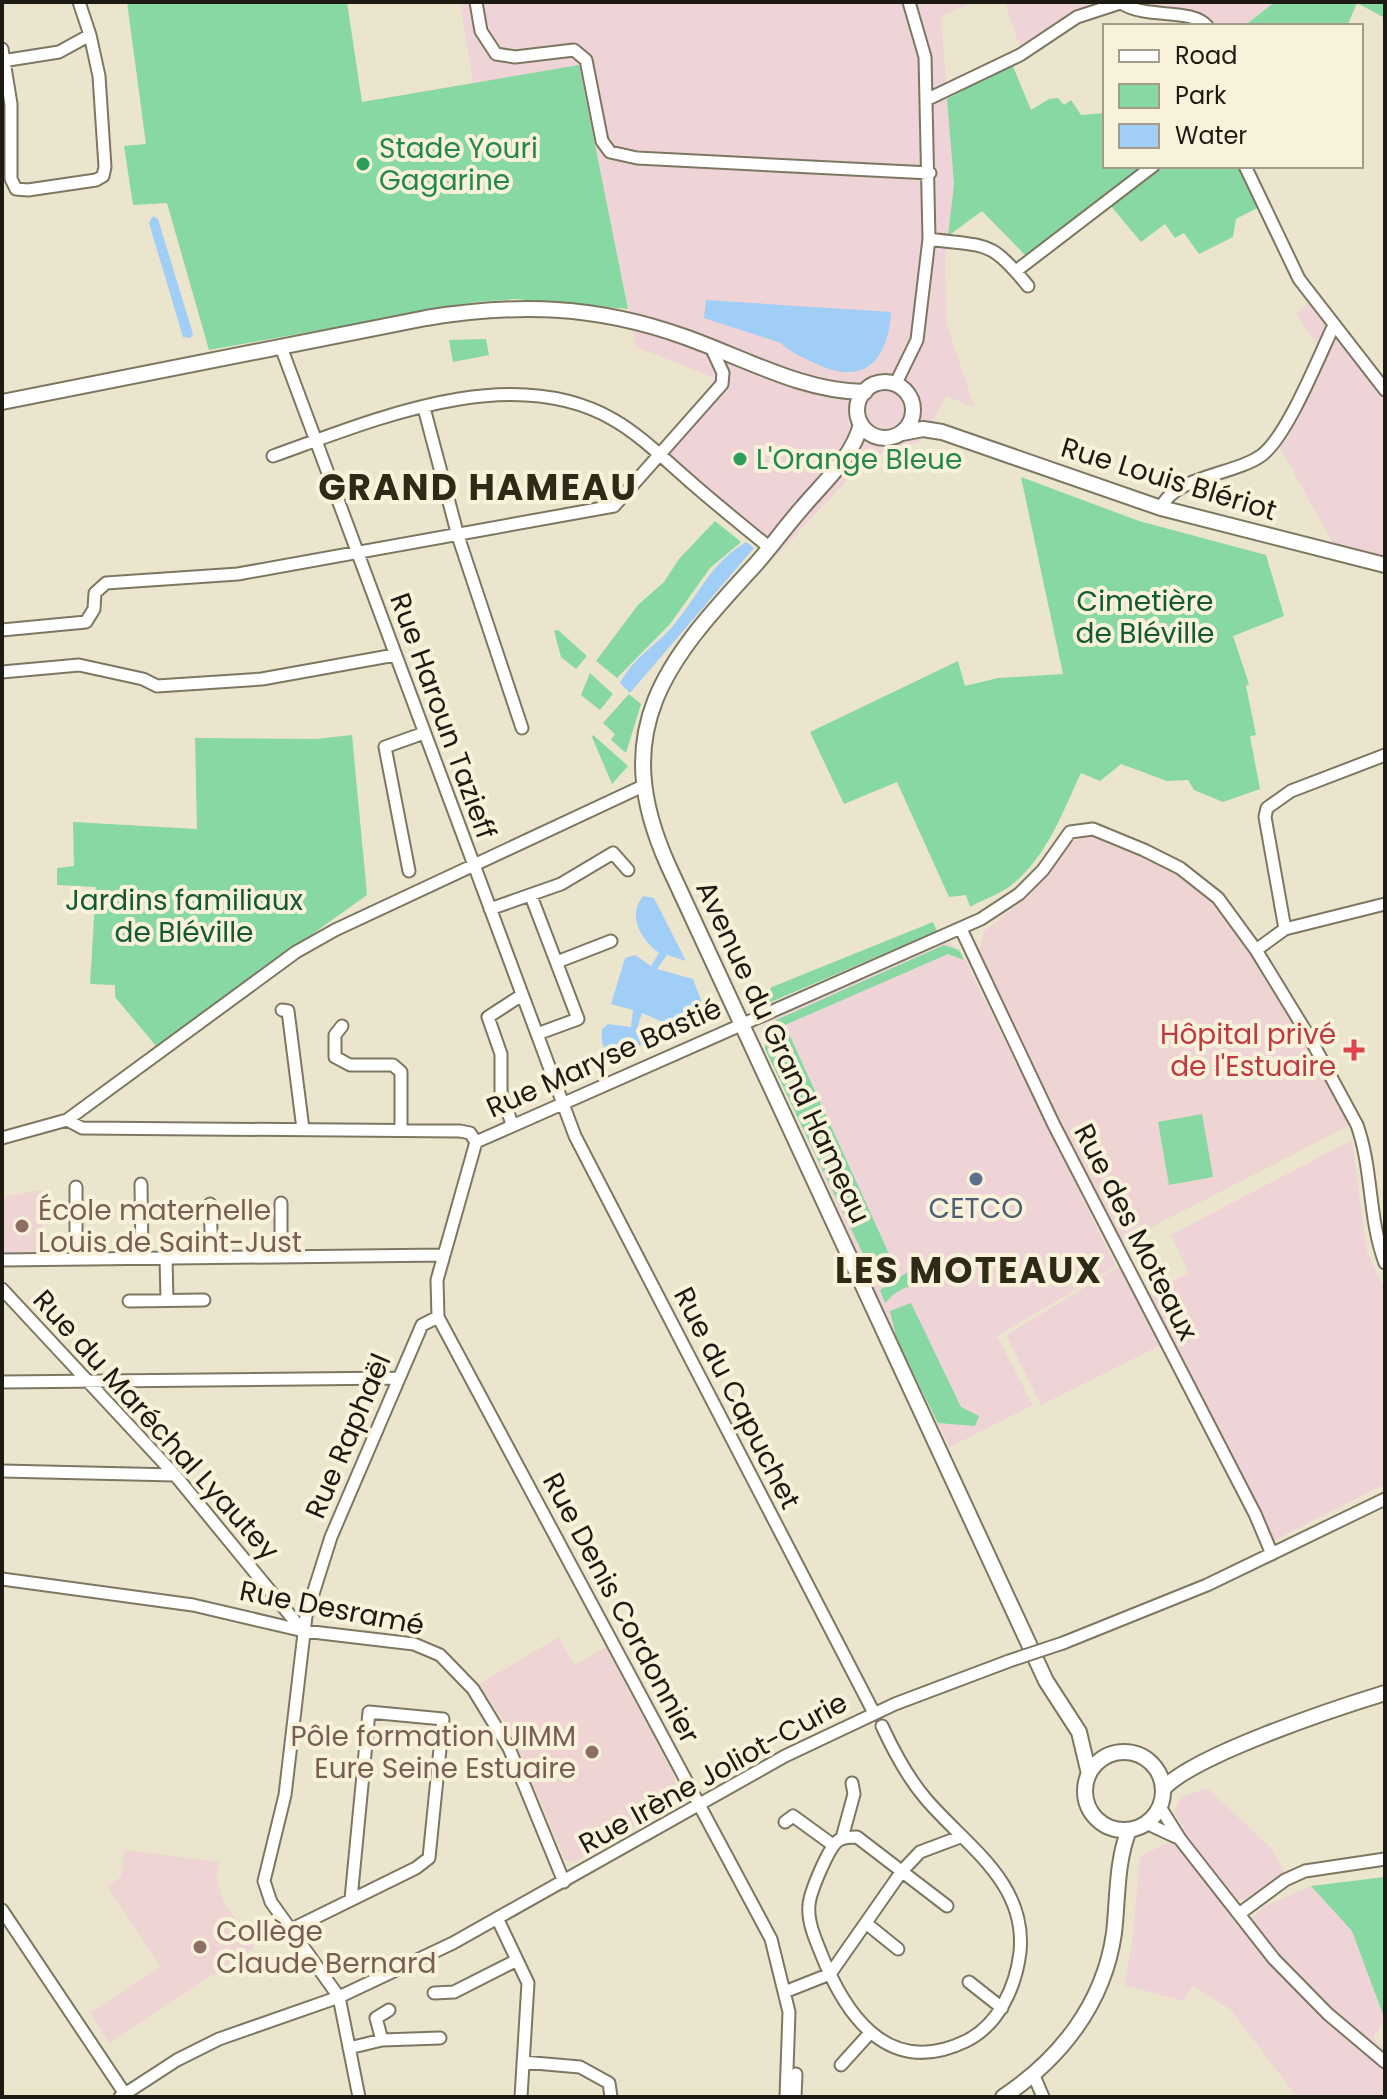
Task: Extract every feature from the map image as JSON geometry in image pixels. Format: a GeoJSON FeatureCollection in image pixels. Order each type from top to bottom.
{"type":"FeatureCollection","features":[{"type":"Feature","properties":{"kind":"main road"},"geometry":{"type":"LineString","coordinates":[[2,402],[466,312],[539,307],[614,315],[827,390],[865,392],[882,383],[895,385],[909,395],[913,412],[902,433],[880,438],[827,390]]}},
{"type":"Feature","properties":{"kind":"main road"},"geometry":{"type":"LineString","coordinates":[[860,420],[859,403],[865,392]]}},
{"type":"Feature","properties":{"kind":"main road","name":"Rue Louis Blériot"},"geometry":{"type":"LineString","coordinates":[[913,412],[942,432]]}},
{"type":"Feature","properties":{"kind":"main road","name":"Avenue du Grand Hameau"},"geometry":{"type":"LineString","coordinates":[[860,420],[842,461],[694,633],[666,674],[647,724],[643,786],[661,850],[1046,1681],[1079,1732],[1089,1774],[1085,1792],[1089,1809],[1109,1827],[1117,1892]]}},
{"type":"Feature","properties":{"kind":"main road","name":"Rue Louis Blériot"},"geometry":{"type":"LineString","coordinates":[[902,433],[923,429],[942,432],[1161,508],[1385,565]]}},
{"type":"Feature","properties":{"kind":"main road","name":"Avenue du Grand Hameau"},"geometry":{"type":"LineString","coordinates":[[842,461],[880,438]]}},
{"type":"Feature","properties":{"kind":"main road"},"geometry":{"type":"LineString","coordinates":[[1163,1789],[1181,1773],[1212,1758],[1385,1693]]}},
{"type":"Feature","properties":{"kind":"main road","name":"Avenue du Grand Hameau"},"geometry":{"type":"LineString","coordinates":[[1079,1732],[1110,1754],[1136,1753],[1156,1768]]}},
{"type":"Feature","properties":{"kind":"main road"},"geometry":{"type":"LineString","coordinates":[[1089,1774],[1097,1762],[1110,1754]]}},
{"type":"Feature","properties":{"kind":"main road"},"geometry":{"type":"LineString","coordinates":[[1109,1827],[1129,1830],[1146,1823],[1160,1807],[1163,1789],[1156,1768],[1212,1758]]}},
{"type":"Feature","properties":{"kind":"main road","name":"Avenue du Grand Hameau"},"geometry":{"type":"LineString","coordinates":[[1004,2097],[1034,2076],[1073,2034],[1095,1994],[1109,1956],[1129,1830]]}},
{"type":"Feature","properties":{"kind":"street"},"geometry":{"type":"LineString","coordinates":[[79,2],[90,35],[99,76],[103,176],[96,180],[16,189],[11,179],[11,104],[3,57],[59,52],[90,35]]}},
{"type":"Feature","properties":{"kind":"street"},"geometry":{"type":"LineString","coordinates":[[476,2],[481,31],[496,54],[515,57],[574,50],[586,60],[602,141],[610,152],[637,158],[815,170],[930,173]]}},
{"type":"Feature","properties":{"kind":"street"},"geometry":{"type":"LineString","coordinates":[[895,385],[917,340],[929,239],[930,173],[925,57],[909,2]]}},
{"type":"Feature","properties":{"kind":"street"},"geometry":{"type":"LineString","coordinates":[[928,99],[1020,55],[1077,17],[1123,3],[1150,15],[1189,16],[1203,24]]}},
{"type":"Feature","properties":{"kind":"street"},"geometry":{"type":"LineString","coordinates":[[1016,271],[1150,168]]}},
{"type":"Feature","properties":{"kind":"street"},"geometry":{"type":"LineString","coordinates":[[1246,168],[1299,279],[1385,390]]}},
{"type":"Feature","properties":{"kind":"street"},"geometry":{"type":"LineString","coordinates":[[929,239],[992,248],[1028,286]]}},
{"type":"Feature","properties":{"kind":"street"},"geometry":{"type":"LineString","coordinates":[[1161,508],[1170,493],[1262,455],[1277,438],[1334,325]]}},
{"type":"Feature","properties":{"kind":"street","name":"Rue Haroun Tazieff"},"geometry":{"type":"LineString","coordinates":[[281,347],[562,1102]]}},
{"type":"Feature","properties":{"kind":"street"},"geometry":{"type":"LineString","coordinates":[[2,630],[86,622],[94,609],[95,593],[106,583],[238,574],[358,555],[614,506],[722,384],[723,373],[711,347]]}},
{"type":"Feature","properties":{"kind":"street"},"geometry":{"type":"LineString","coordinates":[[273,456],[391,414],[502,395],[546,396],[581,404],[616,420],[770,548]]}},
{"type":"Feature","properties":{"kind":"street"},"geometry":{"type":"LineString","coordinates":[[424,408],[458,536],[522,728]]}},
{"type":"Feature","properties":{"kind":"street"},"geometry":{"type":"LineString","coordinates":[[2,672],[79,665],[143,679],[157,686],[171,686],[262,679],[395,655]]}},
{"type":"Feature","properties":{"kind":"street"},"geometry":{"type":"LineString","coordinates":[[409,871],[385,747],[424,733]]}},
{"type":"Feature","properties":{"kind":"street"},"geometry":{"type":"LineString","coordinates":[[1285,929],[1265,817],[1267,808],[1291,791],[1385,755]]}},
{"type":"Feature","properties":{"kind":"street"},"geometry":{"type":"LineString","coordinates":[[2,1138],[67,1120],[296,952],[335,930],[643,786]]}},
{"type":"Feature","properties":{"kind":"street","name":"Rue Maryse Bastié"},"geometry":{"type":"LineString","coordinates":[[67,1120],[82,1128],[460,1131],[470,1133],[476,1142],[961,929],[1019,894],[1043,870],[1070,832],[1093,829],[1144,850],[1200,882],[1226,906],[1256,950],[1357,1125],[1367,1155],[1373,1218],[1385,1263]]}},
{"type":"Feature","properties":{"kind":"street"},"geometry":{"type":"LineString","coordinates":[[490,909],[575,878],[613,853],[628,870]]}},
{"type":"Feature","properties":{"kind":"street"},"geometry":{"type":"LineString","coordinates":[[531,896],[578,1019],[537,1034]]}},
{"type":"Feature","properties":{"kind":"street"},"geometry":{"type":"LineString","coordinates":[[1256,950],[1285,929],[1385,904]]}},
{"type":"Feature","properties":{"kind":"street","name":"Rue des Moteaux"},"geometry":{"type":"LineString","coordinates":[[961,929],[1054,1125],[1272,1554]]}},
{"type":"Feature","properties":{"kind":"street"},"geometry":{"type":"LineString","coordinates":[[557,962],[611,941]]}},
{"type":"Feature","properties":{"kind":"street"},"geometry":{"type":"LineString","coordinates":[[512,1124],[501,1092],[501,1054],[488,1017],[522,995]]}},
{"type":"Feature","properties":{"kind":"street"},"geometry":{"type":"LineString","coordinates":[[282,1010],[288,1011],[303,1129]]}},
{"type":"Feature","properties":{"kind":"street"},"geometry":{"type":"LineString","coordinates":[[342,1026],[335,1035],[335,1057],[350,1065],[393,1065],[401,1072],[401,1130]]}},
{"type":"Feature","properties":{"kind":"street","name":"Rue du Capuchet"},"geometry":{"type":"LineString","coordinates":[[562,1102],[575,1136],[874,1713]]}},
{"type":"Feature","properties":{"kind":"street","name":"Rue Denis Cordonnier"},"geometry":{"type":"LineString","coordinates":[[476,1142],[443,1255],[435,1299],[438,1317],[771,1939],[787,1991],[791,2035],[786,2097]]}},
{"type":"Feature","properties":{"kind":"street"},"geometry":{"type":"LineString","coordinates":[[141,1184],[142,1258]]}},
{"type":"Feature","properties":{"kind":"street"},"geometry":{"type":"LineString","coordinates":[[76,1187],[76,1259]]}},
{"type":"Feature","properties":{"kind":"street"},"geometry":{"type":"LineString","coordinates":[[281,1203],[281,1256]]}},
{"type":"Feature","properties":{"kind":"street"},"geometry":{"type":"LineString","coordinates":[[210,1204],[212,1257]]}},
{"type":"Feature","properties":{"kind":"street"},"geometry":{"type":"LineString","coordinates":[[2,1260],[443,1255]]}},
{"type":"Feature","properties":{"kind":"street"},"geometry":{"type":"LineString","coordinates":[[166,1258],[167,1300]]}},
{"type":"Feature","properties":{"kind":"street","name":"Rue du Maréchal Lyautey"},"geometry":{"type":"LineString","coordinates":[[2,1289],[175,1475],[304,1631]]}},
{"type":"Feature","properties":{"kind":"street"},"geometry":{"type":"LineString","coordinates":[[129,1301],[204,1300]]}},
{"type":"Feature","properties":{"kind":"street","name":"Rue Raphaël"},"geometry":{"type":"LineString","coordinates":[[339,1997],[271,1902],[264,1881],[285,1795],[304,1631],[331,1537],[422,1325],[438,1317]]}},
{"type":"Feature","properties":{"kind":"street"},"geometry":{"type":"LineString","coordinates":[[2,1382],[398,1378]]}},
{"type":"Feature","properties":{"kind":"street"},"geometry":{"type":"LineString","coordinates":[[2,1471],[175,1475]]}},
{"type":"Feature","properties":{"kind":"street","name":"Rue Irène Joliot-Curie"},"geometry":{"type":"LineString","coordinates":[[124,2096],[177,2060],[219,2039],[339,1997],[498,1920],[699,1803],[874,1713],[1153,1608],[1385,1499]]}},
{"type":"Feature","properties":{"kind":"street","name":"Rue Desramé"},"geometry":{"type":"LineString","coordinates":[[2,1579],[193,1605],[304,1631],[414,1644],[440,1655],[454,1666],[490,1713],[509,1748],[564,1882]]}},
{"type":"Feature","properties":{"kind":"street"},"geometry":{"type":"LineString","coordinates":[[290,1930],[351,1899],[429,1858],[443,1719],[369,1712],[351,1899]]}},
{"type":"Feature","properties":{"kind":"street"},"geometry":{"type":"LineString","coordinates":[[852,1783],[854,1794],[838,1842],[809,1903],[810,1920],[839,1995],[869,2034],[891,2045],[919,2053],[948,2050],[978,2035],[1002,2008],[1017,1974],[1019,1920],[1010,1890],[989,1863],[960,1837],[923,1795],[896,1756],[882,1726]]}},
{"type":"Feature","properties":{"kind":"street"},"geometry":{"type":"LineString","coordinates":[[1160,1807],[1180,1839],[1301,1987],[1385,2062]]}},
{"type":"Feature","properties":{"kind":"street"},"geometry":{"type":"LineString","coordinates":[[785,1822],[793,1816],[838,1842],[857,1837],[947,1906]]}},
{"type":"Feature","properties":{"kind":"street"},"geometry":{"type":"LineString","coordinates":[[1146,1823],[1180,1839]]}},
{"type":"Feature","properties":{"kind":"street"},"geometry":{"type":"LineString","coordinates":[[787,1991],[830,1974],[902,1871],[920,1852],[960,1837]]}},
{"type":"Feature","properties":{"kind":"street"},"geometry":{"type":"LineString","coordinates":[[1239,1914],[1285,1880],[1305,1871],[1385,1859]]}},
{"type":"Feature","properties":{"kind":"street"},"geometry":{"type":"LineString","coordinates":[[2,1910],[124,2096]]}},
{"type":"Feature","properties":{"kind":"street"},"geometry":{"type":"LineString","coordinates":[[498,1920],[528,1983],[521,2097]]}},
{"type":"Feature","properties":{"kind":"street"},"geometry":{"type":"LineString","coordinates":[[867,1924],[898,1949]]}},
{"type":"Feature","properties":{"kind":"street"},"geometry":{"type":"LineString","coordinates":[[434,1993],[454,1992],[517,1960]]}},
{"type":"Feature","properties":{"kind":"street"},"geometry":{"type":"LineString","coordinates":[[969,1982],[1002,2008]]}},
{"type":"Feature","properties":{"kind":"street"},"geometry":{"type":"LineString","coordinates":[[339,1997],[359,2097]]}},
{"type":"Feature","properties":{"kind":"street"},"geometry":{"type":"LineString","coordinates":[[382,2040],[376,2018],[389,2010]]}},
{"type":"Feature","properties":{"kind":"street"},"geometry":{"type":"LineString","coordinates":[[841,2065],[869,2034]]}},
{"type":"Feature","properties":{"kind":"street"},"geometry":{"type":"LineString","coordinates":[[791,2035],[797,2049],[795,2097]]}},
{"type":"Feature","properties":{"kind":"street"},"geometry":{"type":"LineString","coordinates":[[349,2048],[382,2040],[440,2038]]}},
{"type":"Feature","properties":{"kind":"street"},"geometry":{"type":"LineString","coordinates":[[523,2062],[589,2069],[609,2083],[611,2097]]}},
{"type":"Feature","properties":{"kind":"street"},"geometry":{"type":"LineString","coordinates":[[1034,2076],[1043,2097]]}},
{"type":"Feature","properties":{"kind":"shaded area"},"geometry":{"type":"Polygon","coordinates":[[[460,2],[975,2],[941,16],[954,184],[945,261],[947,325],[975,408],[946,396],[922,441],[866,460],[777,555],[660,455],[715,378],[636,347],[579,66],[473,83],[460,2]]]}},
{"type":"Feature","properties":{"kind":"shaded area"},"geometry":{"type":"Polygon","coordinates":[[[1005,2],[1275,2],[1247,24],[1189,24],[1125,9],[1096,12],[1024,59],[1005,2]]]}},
{"type":"Feature","properties":{"kind":"shaded area"},"geometry":{"type":"Polygon","coordinates":[[[1310,301],[1385,396],[1385,559],[1335,547],[1272,433],[1321,349],[1296,314],[1310,301]]]}},
{"type":"Feature","properties":{"kind":"shaded area"},"geometry":{"type":"Polygon","coordinates":[[[1082,836],[1094,836],[1172,871],[1207,897],[1263,971],[1350,1125],[1121,1243],[1060,1128],[1061,1120],[1055,1118],[1049,1106],[1052,1102],[1045,1088],[1040,1088],[978,954],[984,931],[1029,896],[1067,846],[1082,836]]]}},
{"type":"Feature","properties":{"kind":"shaded area"},"geometry":{"type":"Polygon","coordinates":[[[948,942],[961,952],[1116,1266],[997,1336],[1033,1405],[950,1447],[897,1341],[761,1035],[764,1022],[948,942]]]}},
{"type":"Feature","properties":{"kind":"shaded area"},"geometry":{"type":"Polygon","coordinates":[[[1352,1140],[1367,1252],[1385,1290],[1385,1484],[1271,1542],[1159,1346],[1041,1405],[1006,1335],[1130,1260],[1148,1294],[1189,1273],[1171,1235],[1352,1140]]]}},
{"type":"Feature","properties":{"kind":"shaded area","name":"École maternelle Louis de Saint-Just"},"geometry":{"type":"Polygon","coordinates":[[[41,1190],[42,1255],[2,1256],[2,1197],[41,1190]]]}},
{"type":"Feature","properties":{"kind":"shaded area","name":"Pôle formation UIMM Eure Seine Estuaire"},"geometry":{"type":"Polygon","coordinates":[[[559,1637],[574,1665],[606,1647],[675,1777],[676,1788],[666,1806],[574,1863],[565,1860],[512,1734],[479,1684],[559,1637]]]}},
{"type":"Feature","properties":{"kind":"shaded area"},"geometry":{"type":"Polygon","coordinates":[[[1207,1788],[1271,1848],[1285,1873],[1249,1900],[1238,1899],[1224,1908],[1240,1929],[1263,1907],[1311,1886],[1352,1931],[1385,2020],[1373,2038],[1385,2049],[1385,2097],[1297,2097],[1230,2009],[1193,1986],[1183,2001],[1124,1985],[1132,1943],[1140,1856],[1168,1843],[1178,1845],[1184,1828],[1174,1813],[1181,1797],[1207,1788]]]}},
{"type":"Feature","properties":{"kind":"shaded area","name":"Collège Claude Bernard"},"geometry":{"type":"Polygon","coordinates":[[[124,1850],[220,1862],[216,1877],[224,1902],[254,1948],[109,2043],[90,2013],[160,1967],[107,1886],[121,1877],[124,1850]]]}},
{"type":"Feature","properties":{"kind":"green space","name":"Stade Youri Gagarine"},"geometry":{"type":"Polygon","coordinates":[[[127,2],[347,2],[362,102],[579,65],[628,309],[515,299],[475,302],[209,350],[167,203],[133,205],[124,146],[146,144],[127,2]]]}},
{"type":"Feature","properties":{"kind":"green space"},"geometry":{"type":"Polygon","coordinates":[[[1275,2],[1385,2],[1385,18],[1357,3],[1348,24],[1247,24],[1275,2]]]}},
{"type":"Feature","properties":{"kind":"green space"},"geometry":{"type":"Polygon","coordinates":[[[1012,64],[1031,110],[1049,99],[1058,98],[1064,105],[1071,100],[1081,115],[1103,113],[1103,168],[1242,168],[1259,207],[1236,219],[1233,237],[1199,254],[1184,233],[1175,238],[1165,224],[1141,242],[1110,205],[1027,257],[982,211],[948,236],[954,184],[947,99],[1012,64]]]}},
{"type":"Feature","properties":{"kind":"green space"},"geometry":{"type":"Polygon","coordinates":[[[486,339],[489,355],[453,362],[449,340],[486,339]]]}},
{"type":"Feature","properties":{"kind":"green space","name":"Cimetière de Bléville"},"geometry":{"type":"Polygon","coordinates":[[[1021,477],[1139,521],[1266,555],[1284,616],[1233,636],[1249,684],[1246,686],[1256,735],[1250,736],[1260,789],[1223,802],[1194,790],[1188,780],[1167,781],[1121,764],[1100,781],[1081,773],[1054,831],[1027,871],[1005,889],[970,907],[966,895],[949,897],[897,782],[844,804],[810,732],[958,661],[965,686],[998,678],[1063,674],[1021,477]]]}},
{"type":"Feature","properties":{"kind":"green space"},"geometry":{"type":"Polygon","coordinates":[[[715,521],[741,542],[710,568],[670,624],[617,678],[596,661],[638,605],[664,582],[679,559],[715,521]]]}},
{"type":"Feature","properties":{"kind":"green space"},"geometry":{"type":"Polygon","coordinates":[[[558,630],[587,656],[576,669],[561,657],[554,631],[558,630]]]}},
{"type":"Feature","properties":{"kind":"green space"},"geometry":{"type":"Polygon","coordinates":[[[590,673],[613,694],[600,710],[581,695],[590,673]]]}},
{"type":"Feature","properties":{"kind":"green space"},"geometry":{"type":"Polygon","coordinates":[[[629,694],[641,704],[626,753],[611,740],[615,734],[603,723],[629,694]]]}},
{"type":"Feature","properties":{"kind":"green space","name":"Jardins familiaux de Bléville"},"geometry":{"type":"Polygon","coordinates":[[[352,735],[367,895],[156,1046],[115,997],[115,985],[90,984],[96,887],[57,885],[57,868],[74,866],[73,822],[197,829],[195,738],[316,739],[352,735]]]}},
{"type":"Feature","properties":{"kind":"green space"},"geometry":{"type":"Polygon","coordinates":[[[592,737],[628,766],[612,784],[592,737]]]}},
{"type":"Feature","properties":{"kind":"green space"},"geometry":{"type":"Polygon","coordinates":[[[933,922],[937,931],[759,1007],[753,1002],[772,987],[933,922]]]}},
{"type":"Feature","properties":{"kind":"green space"},"geometry":{"type":"Polygon","coordinates":[[[944,945],[959,950],[964,960],[948,954],[785,1025],[895,1267],[873,1275],[765,1049],[765,1025],[944,945]]]}},
{"type":"Feature","properties":{"kind":"green space"},"geometry":{"type":"Polygon","coordinates":[[[1202,1114],[1213,1177],[1169,1185],[1158,1122],[1202,1114]]]}},
{"type":"Feature","properties":{"kind":"green space"},"geometry":{"type":"Polygon","coordinates":[[[911,1270],[919,1286],[900,1290],[885,1303],[880,1290],[911,1270]]]}},
{"type":"Feature","properties":{"kind":"green space"},"geometry":{"type":"Polygon","coordinates":[[[911,1303],[961,1407],[979,1416],[975,1426],[938,1423],[897,1341],[890,1311],[911,1303]]]}},
{"type":"Feature","properties":{"kind":"green space"},"geometry":{"type":"Polygon","coordinates":[[[1385,1877],[1385,2020],[1352,1931],[1311,1886],[1385,1877]]]}},
{"type":"Feature","properties":{"kind":"water"},"geometry":{"type":"Polygon","coordinates":[[[153,216],[158,219],[193,334],[190,338],[183,337],[149,223],[153,216]]]}},
{"type":"Feature","properties":{"kind":"water"},"geometry":{"type":"Polygon","coordinates":[[[706,300],[891,312],[880,355],[862,370],[850,372],[819,365],[781,343],[704,318],[706,300]]]}},
{"type":"Feature","properties":{"kind":"water"},"geometry":{"type":"Polygon","coordinates":[[[746,542],[754,548],[630,693],[620,683],[626,673],[676,622],[723,560],[746,542]]]}},
{"type":"Feature","properties":{"kind":"water"},"geometry":{"type":"Polygon","coordinates":[[[643,896],[654,898],[686,961],[667,955],[657,969],[693,979],[704,1008],[699,1017],[672,1026],[642,1013],[637,1028],[651,1035],[650,1041],[608,1058],[602,1042],[602,1029],[608,1024],[631,1027],[633,1010],[611,1004],[625,958],[635,955],[651,966],[659,953],[642,934],[636,920],[638,904],[643,896]]]}},
{"type":"Feature","properties":{"kind":"place","name":"Stade Youri Gagarine"},"geometry":{"type":"Point","coordinates":[363,164]}},
{"type":"Feature","properties":{"kind":"place","name":"L'Orange Bleue"},"geometry":{"type":"Point","coordinates":[740,459]}},
{"type":"Feature","properties":{"kind":"place","name":"Hôpital privé de l'Estuaire"},"geometry":{"type":"Point","coordinates":[1354,1050]}},
{"type":"Feature","properties":{"kind":"place","name":"CETCO"},"geometry":{"type":"Point","coordinates":[976,1179]}},
{"type":"Feature","properties":{"kind":"place","name":"École maternelle Louis de Saint-Just"},"geometry":{"type":"Point","coordinates":[22,1226]}},
{"type":"Feature","properties":{"kind":"place","name":"Pôle formation UIMM Eure Seine Estuaire"},"geometry":{"type":"Point","coordinates":[592,1752]}},
{"type":"Feature","properties":{"kind":"place","name":"Collège Claude Bernard"},"geometry":{"type":"Point","coordinates":[200,1947]}},
{"type":"Feature","properties":{"kind":"district","name":"GRAND HAMEAU"},"geometry":{"type":"Point","coordinates":[478,487]}},
{"type":"Feature","properties":{"kind":"district","name":"LES MOTEAUX"},"geometry":{"type":"Point","coordinates":[969,1270]}}]}
